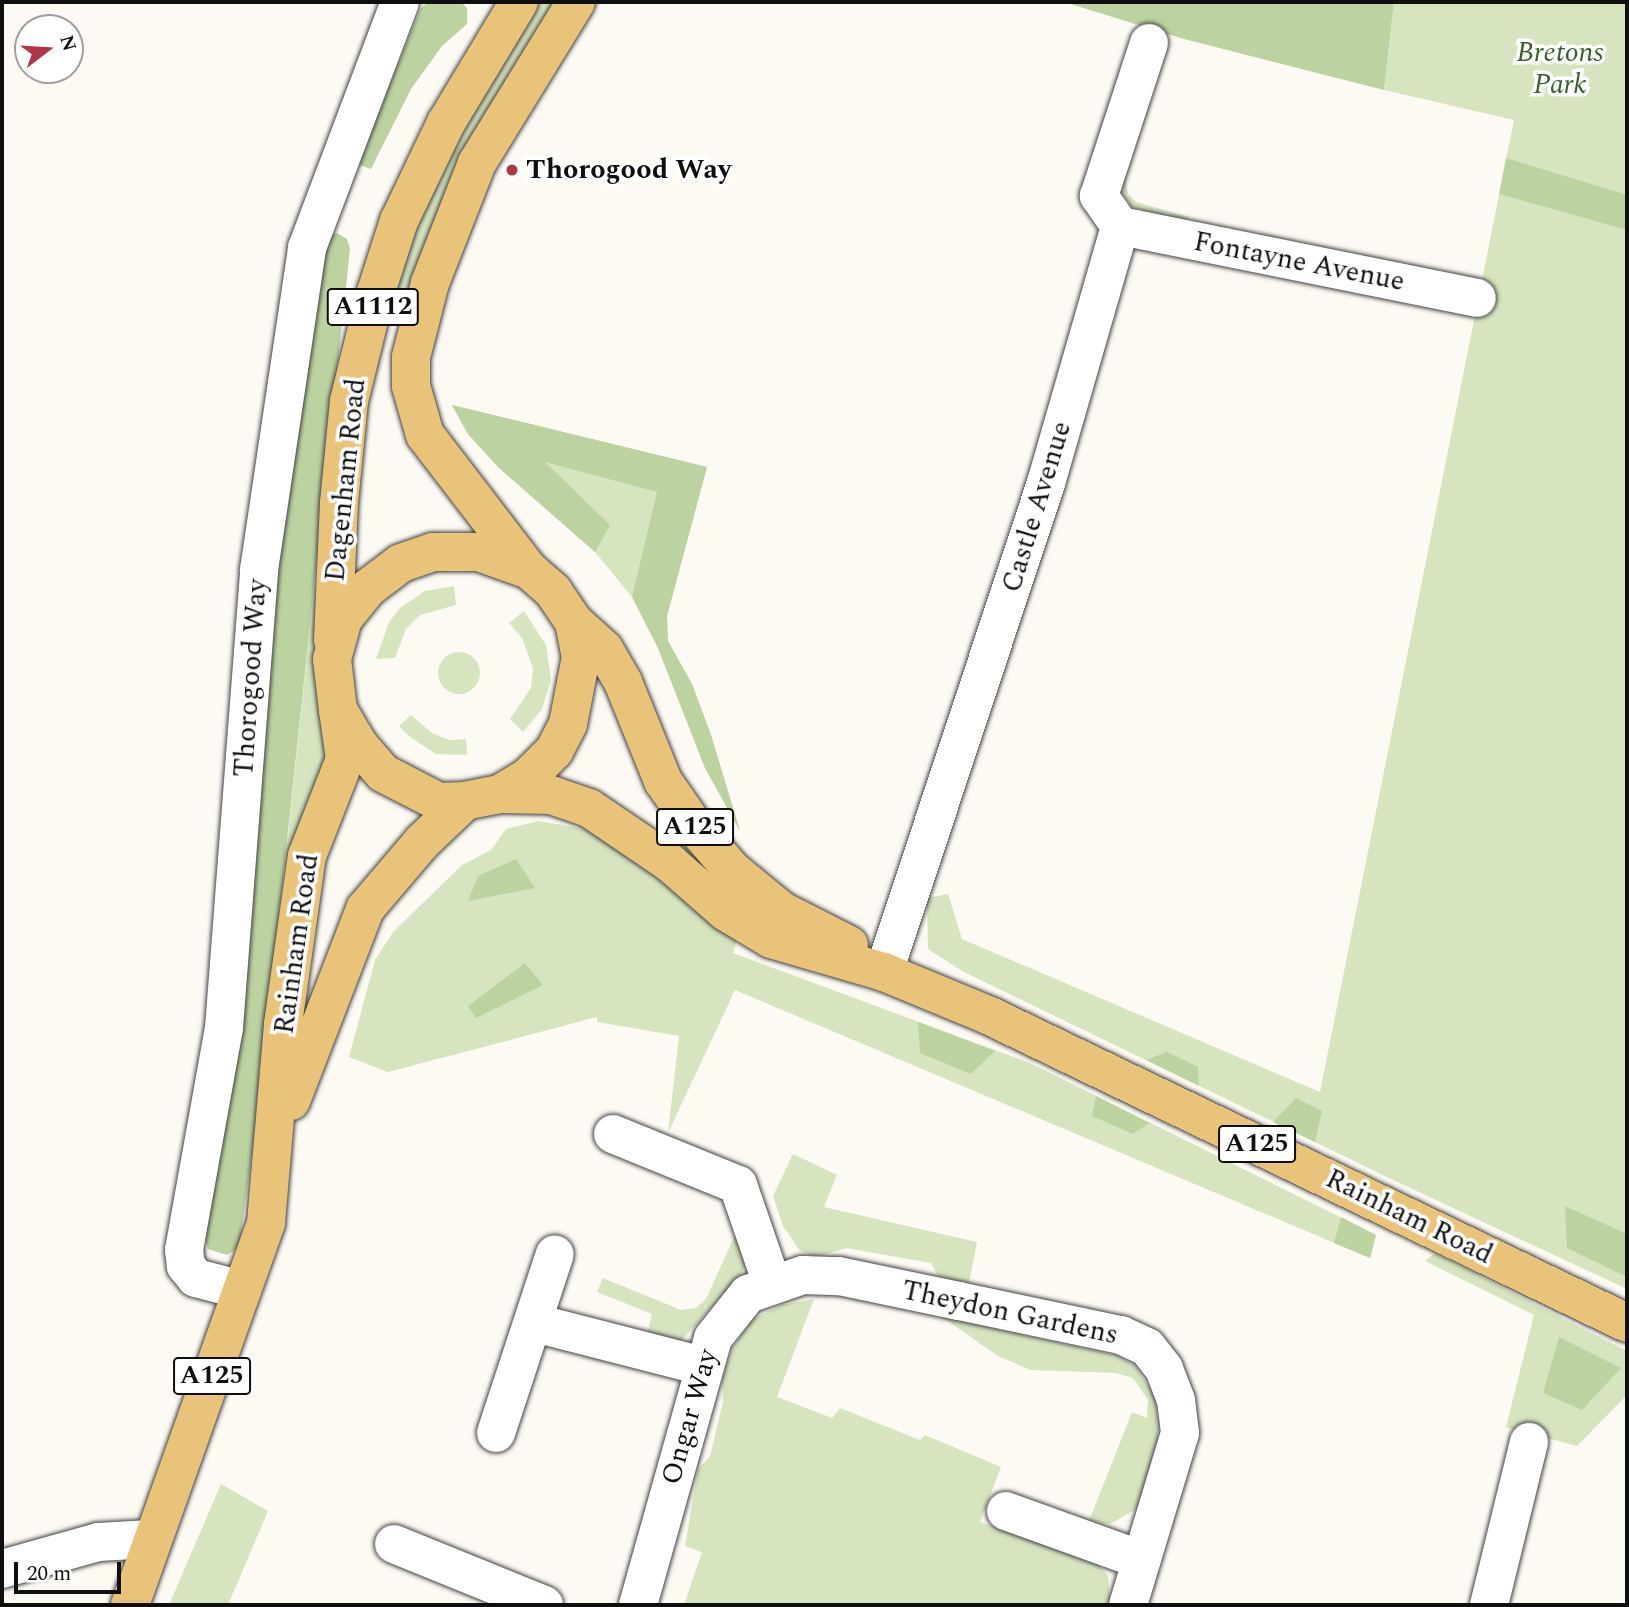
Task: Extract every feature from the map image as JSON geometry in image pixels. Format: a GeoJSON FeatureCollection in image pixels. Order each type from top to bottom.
{"type":"FeatureCollection","features":[{"type":"Feature","properties":{"kind":"main road","name":"Dagenham Road"},"geometry":{"type":"LineString","coordinates":[[529,570],[425,435],[411,386],[411,357],[430,283],[477,163],[576,2]]}},
{"type":"Feature","properties":{"kind":"main road","name":"Dagenham Road"},"geometry":{"type":"LineString","coordinates":[[332,659],[338,503],[349,401],[376,292],[399,221],[446,122],[516,3]]}},
{"type":"Feature","properties":{"kind":"main road"},"geometry":{"type":"LineString","coordinates":[[433,552],[479,552],[529,570],[554,591],[574,622],[581,657],[568,724],[554,751],[528,777],[482,797],[439,802],[383,773],[360,747],[338,710],[332,659],[343,619],[368,589],[401,563],[433,552]]}},
{"type":"Feature","properties":{"kind":"main road","name":"Rainham Road"},"geometry":{"type":"LineString","coordinates":[[574,622],[604,649],[623,682],[663,781],[732,870],[782,911],[850,946],[884,972]]}},
{"type":"Feature","properties":{"kind":"main road","name":"Rainham Road"},"geometry":{"type":"LineString","coordinates":[[130,1605],[151,1539],[266,1223],[276,1142],[283,1024],[307,856],[345,759],[338,710]]}},
{"type":"Feature","properties":{"kind":"main road","name":"Rainham Road"},"geometry":{"type":"LineString","coordinates":[[276,1142],[345,951],[365,909],[482,797],[551,795],[589,808],[670,863],[726,912],[771,939],[884,972],[990,1016],[1627,1323]]}},
{"type":"Feature","properties":{"kind":"street","name":"Thorogood Way"},"geometry":{"type":"LineString","coordinates":[[242,1290],[197,1278],[186,1266],[184,1250],[224,1028],[259,570],[307,248],[400,2]]}},
{"type":"Feature","properties":{"kind":"street"},"geometry":{"type":"LineString","coordinates":[[1120,226],[1099,195],[1149,43]]}},
{"type":"Feature","properties":{"kind":"street","name":"Fontayne Avenue"},"geometry":{"type":"LineString","coordinates":[[1120,226],[1478,298]]}},
{"type":"Feature","properties":{"kind":"street","name":"Castle Avenue"},"geometry":{"type":"LineString","coordinates":[[884,972],[1038,509],[1120,226]]}},
{"type":"Feature","properties":{"kind":"street"},"geometry":{"type":"LineString","coordinates":[[613,1134],[738,1185],[772,1284]]}},
{"type":"Feature","properties":{"kind":"street"},"geometry":{"type":"LineString","coordinates":[[496,1433],[535,1323],[555,1254]]}},
{"type":"Feature","properties":{"kind":"street","name":"Theydon Gardens"},"geometry":{"type":"LineString","coordinates":[[772,1284],[803,1276],[839,1276],[1121,1335],[1147,1347],[1164,1369],[1176,1400],[1180,1433],[1128,1605]]}},
{"type":"Feature","properties":{"kind":"street","name":"Ongar Way"},"geometry":{"type":"LineString","coordinates":[[638,1605],[702,1366],[730,1312],[748,1294],[772,1284]]}},
{"type":"Feature","properties":{"kind":"street"},"geometry":{"type":"LineString","coordinates":[[535,1323],[702,1366]]}},
{"type":"Feature","properties":{"kind":"street"},"geometry":{"type":"LineString","coordinates":[[1489,1605],[1529,1442]]}},
{"type":"Feature","properties":{"kind":"street"},"geometry":{"type":"LineString","coordinates":[[1006,1511],[1141,1560]]}},
{"type":"Feature","properties":{"kind":"street"},"geometry":{"type":"LineString","coordinates":[[2,1569],[98,1542],[151,1539]]}},
{"type":"Feature","properties":{"kind":"street"},"geometry":{"type":"LineString","coordinates":[[394,1544],[544,1605]]}},
{"type":"Feature","properties":{"kind":"green space"},"geometry":{"type":"Polygon","coordinates":[[[429,2],[461,2],[467,8],[467,24],[442,46],[411,89],[371,169],[357,164],[421,8],[429,2]]]}},
{"type":"Feature","properties":{"kind":"green space"},"geometry":{"type":"Polygon","coordinates":[[[535,2],[559,2],[400,327],[385,323],[410,239],[451,143],[535,2]]]}},
{"type":"Feature","properties":{"kind":"green space"},"geometry":{"type":"Polygon","coordinates":[[[1064,2],[1394,2],[1384,90],[1184,39],[1064,2]]]}},
{"type":"Feature","properties":{"kind":"green space","name":"Bretons Park"},"geometry":{"type":"Polygon","coordinates":[[[1394,2],[1627,2],[1627,1289],[1393,1180],[962,971],[928,949],[927,898],[948,894],[962,939],[1320,1092],[1514,120],[1384,90],[1394,2]]]}},
{"type":"Feature","properties":{"kind":"green space"},"geometry":{"type":"Polygon","coordinates":[[[1506,158],[1627,195],[1627,230],[1499,194],[1506,158]]]}},
{"type":"Feature","properties":{"kind":"green space"},"geometry":{"type":"Polygon","coordinates":[[[1124,170],[1128,194],[1136,202],[1189,217],[1187,223],[1132,207],[1119,187],[1124,170]]]}},
{"type":"Feature","properties":{"kind":"green space"},"geometry":{"type":"Polygon","coordinates":[[[337,233],[347,239],[350,249],[259,1104],[239,1247],[227,1255],[208,1249],[204,1234],[275,551],[327,236],[337,233]]]}},
{"type":"Feature","properties":{"kind":"green space"},"geometry":{"type":"Polygon","coordinates":[[[452,405],[707,467],[667,616],[668,641],[692,684],[711,735],[740,831],[705,768],[658,648],[632,597],[595,552],[498,467],[468,434],[452,405]]]}},
{"type":"Feature","properties":{"kind":"green space"},"geometry":{"type":"Polygon","coordinates":[[[452,405],[707,467],[667,616],[668,641],[692,684],[711,735],[740,831],[705,768],[658,648],[632,597],[657,492],[545,462],[610,525],[595,552],[498,467],[468,434],[452,405]]]}},
{"type":"Feature","properties":{"kind":"green space"},"geometry":{"type":"Polygon","coordinates":[[[315,580],[325,699],[334,744],[283,883],[315,580]]]}},
{"type":"Feature","properties":{"kind":"green space"},"geometry":{"type":"Polygon","coordinates":[[[454,586],[456,605],[420,615],[406,629],[395,658],[376,659],[389,622],[400,608],[425,591],[454,586]]]}},
{"type":"Feature","properties":{"kind":"green space"},"geometry":{"type":"Polygon","coordinates":[[[524,611],[546,645],[551,680],[542,709],[523,732],[510,719],[531,688],[533,668],[522,638],[509,623],[524,611]]]}},
{"type":"Feature","properties":{"kind":"green space"},"geometry":{"type":"Polygon","coordinates":[[[459,652],[474,658],[480,673],[474,688],[459,694],[444,688],[438,673],[444,658],[459,652]]]}},
{"type":"Feature","properties":{"kind":"green space"},"geometry":{"type":"Polygon","coordinates":[[[411,715],[432,733],[450,740],[466,739],[467,755],[436,754],[410,737],[399,726],[411,715]]]}},
{"type":"Feature","properties":{"kind":"green space"},"geometry":{"type":"Polygon","coordinates":[[[538,821],[597,831],[737,940],[733,953],[1030,1063],[1376,1235],[1370,1258],[735,990],[668,1133],[679,1036],[597,1022],[597,1017],[388,1072],[349,1057],[375,960],[393,932],[462,865],[491,850],[506,829],[538,821]]]}},
{"type":"Feature","properties":{"kind":"green space"},"geometry":{"type":"Polygon","coordinates":[[[516,859],[535,888],[468,901],[478,876],[516,859]]]}},
{"type":"Feature","properties":{"kind":"green space"},"geometry":{"type":"Polygon","coordinates":[[[525,963],[543,985],[476,1018],[468,1006],[525,963]]]}},
{"type":"Feature","properties":{"kind":"green space"},"geometry":{"type":"Polygon","coordinates":[[[918,1022],[995,1051],[971,1074],[920,1053],[918,1022]]]}},
{"type":"Feature","properties":{"kind":"green space"},"geometry":{"type":"Polygon","coordinates":[[[1167,1052],[1198,1067],[1199,1086],[1146,1060],[1167,1052]]]}},
{"type":"Feature","properties":{"kind":"green space"},"geometry":{"type":"Polygon","coordinates":[[[1096,1096],[1149,1123],[1133,1134],[1092,1116],[1096,1096]]]}},
{"type":"Feature","properties":{"kind":"green space"},"geometry":{"type":"Polygon","coordinates":[[[1296,1098],[1322,1111],[1315,1142],[1273,1122],[1296,1098]]]}},
{"type":"Feature","properties":{"kind":"green space"},"geometry":{"type":"Polygon","coordinates":[[[793,1154],[837,1175],[824,1207],[977,1242],[969,1283],[938,1276],[931,1263],[846,1248],[817,1257],[800,1251],[783,1226],[773,1196],[793,1154]]]}},
{"type":"Feature","properties":{"kind":"green space"},"geometry":{"type":"Polygon","coordinates":[[[1565,1206],[1627,1234],[1627,1277],[1567,1248],[1565,1206]]]}},
{"type":"Feature","properties":{"kind":"green space"},"geometry":{"type":"Polygon","coordinates":[[[1341,1217],[1376,1235],[1370,1258],[1334,1243],[1341,1217]]]}},
{"type":"Feature","properties":{"kind":"green space"},"geometry":{"type":"Polygon","coordinates":[[[740,1224],[748,1262],[739,1277],[678,1344],[645,1343],[652,1314],[597,1292],[603,1278],[681,1310],[696,1308],[706,1299],[740,1224]]]}},
{"type":"Feature","properties":{"kind":"green space"},"geometry":{"type":"Polygon","coordinates":[[[1435,1253],[1627,1351],[1627,1395],[1577,1446],[1506,1427],[1534,1315],[1425,1261],[1435,1253]]]}},
{"type":"Feature","properties":{"kind":"green space"},"geometry":{"type":"Polygon","coordinates":[[[814,1299],[777,1397],[832,1418],[840,1408],[920,1440],[925,1435],[1001,1467],[980,1522],[1094,1560],[1108,1576],[1111,1605],[684,1605],[702,1552],[685,1546],[698,1470],[710,1456],[723,1402],[722,1377],[733,1348],[751,1320],[781,1305],[814,1299]]]}},
{"type":"Feature","properties":{"kind":"green space"},"geometry":{"type":"Polygon","coordinates":[[[942,1317],[1118,1356],[1135,1366],[1155,1396],[1158,1454],[1141,1502],[1133,1511],[1110,1524],[1089,1521],[1132,1412],[1147,1418],[1148,1400],[1133,1378],[1116,1373],[1031,1370],[998,1356],[942,1317]]]}},
{"type":"Feature","properties":{"kind":"green space"},"geometry":{"type":"Polygon","coordinates":[[[1559,1337],[1621,1368],[1582,1410],[1543,1393],[1559,1337]]]}},
{"type":"Feature","properties":{"kind":"green space"},"geometry":{"type":"Polygon","coordinates":[[[221,1484],[268,1511],[228,1605],[169,1605],[221,1484]]]}},
{"type":"Feature","properties":{"kind":"place","name":"Thorogood Way"},"geometry":{"type":"Point","coordinates":[512,170]}}]}
